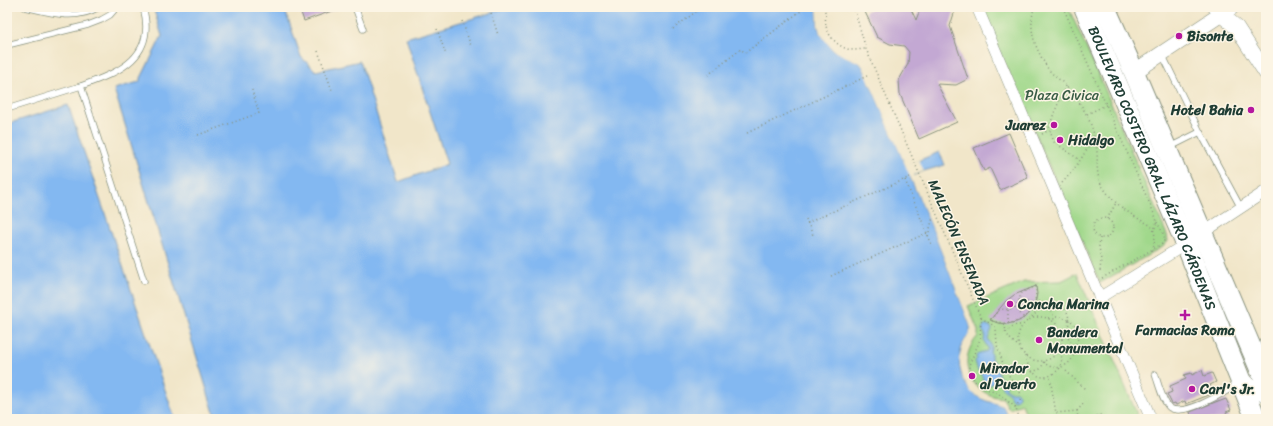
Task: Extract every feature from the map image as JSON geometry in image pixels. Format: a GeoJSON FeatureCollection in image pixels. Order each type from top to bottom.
{"type":"FeatureCollection","features":[{"type":"Feature","properties":{"kind":"highway","name":"BOULEVARD COSTERO GRAL. LÁZARO CÁRDENAS"},"geometry":{"type":"LineString","coordinates":[[1084,7],[1194,239],[1266,383]]}},
{"type":"Feature","properties":{"kind":"highway","name":"BOULEVARD COSTERO GRAL. LÁZARO CÁRDENAS"},"geometry":{"type":"LineString","coordinates":[[1105,7],[1166,149],[1194,239],[1253,416]]}},
{"type":"Feature","properties":{"kind":"main road"},"geometry":{"type":"LineString","coordinates":[[1134,72],[1162,54],[1222,9],[1237,28],[1266,73]]}},
{"type":"Feature","properties":{"kind":"main road"},"geometry":{"type":"LineString","coordinates":[[1241,380],[1255,391],[1259,393],[1266,393]]}},
{"type":"Feature","properties":{"kind":"street"},"geometry":{"type":"LineString","coordinates":[[977,7],[1151,419]]}},
{"type":"Feature","properties":{"kind":"street"},"geometry":{"type":"LineString","coordinates":[[1100,298],[1194,239],[1266,191]]}},
{"type":"Feature","properties":{"kind":"lane"},"geometry":{"type":"LineString","coordinates":[[25,7],[71,15],[90,12],[99,7]]}},
{"type":"Feature","properties":{"kind":"lane"},"geometry":{"type":"LineString","coordinates":[[7,45],[88,25],[110,15],[118,7]]}},
{"type":"Feature","properties":{"kind":"lane"},"geometry":{"type":"LineString","coordinates":[[7,109],[80,86],[124,67],[138,54],[143,44],[146,19],[143,7]]}},
{"type":"Feature","properties":{"kind":"lane"},"geometry":{"type":"LineString","coordinates":[[355,7],[363,29]]}},
{"type":"Feature","properties":{"kind":"lane"},"geometry":{"type":"LineString","coordinates":[[1162,54],[1200,132],[1241,208]]}},
{"type":"Feature","properties":{"kind":"lane"},"geometry":{"type":"LineString","coordinates":[[80,86],[144,281]]}},
{"type":"Feature","properties":{"kind":"lane"},"geometry":{"type":"LineString","coordinates":[[1166,149],[1200,132]]}},
{"type":"Feature","properties":{"kind":"lane"},"geometry":{"type":"LineString","coordinates":[[1156,374],[1165,402],[1170,408],[1177,410],[1193,407],[1215,397],[1241,380]]}},
{"type":"Feature","properties":{"kind":"path"},"geometry":{"type":"LineString","coordinates":[[673,29],[702,7]]}},
{"type":"Feature","properties":{"kind":"path"},"geometry":{"type":"LineString","coordinates":[[708,75],[741,49],[744,54],[806,7]]}},
{"type":"Feature","properties":{"kind":"path"},"geometry":{"type":"LineString","coordinates":[[824,7],[826,26],[835,42],[840,46],[852,50],[866,49]]}},
{"type":"Feature","properties":{"kind":"path","name":"MALECÓN ENSENADA"},"geometry":{"type":"LineString","coordinates":[[852,7],[856,15],[866,49],[981,318],[980,339],[969,365],[969,371],[979,386],[999,394],[1015,407],[1020,419]]}},
{"type":"Feature","properties":{"kind":"path"},"geometry":{"type":"LineString","coordinates":[[1034,7],[1031,18],[1031,31],[1038,52],[1050,72],[1074,94],[1086,114],[1094,134],[1097,151],[1097,173],[1100,182],[1105,191],[1128,213],[1150,225],[1154,230]]}},
{"type":"Feature","properties":{"kind":"path"},"geometry":{"type":"LineString","coordinates":[[1063,7],[1165,239],[1162,244],[1100,279]]}},
{"type":"Feature","properties":{"kind":"path"},"geometry":{"type":"LineString","coordinates":[[490,13],[498,35]]}},
{"type":"Feature","properties":{"kind":"path"},"geometry":{"type":"LineString","coordinates":[[462,21],[471,46]]}},
{"type":"Feature","properties":{"kind":"path"},"geometry":{"type":"LineString","coordinates":[[437,29],[446,55]]}},
{"type":"Feature","properties":{"kind":"path"},"geometry":{"type":"LineString","coordinates":[[318,51],[332,90]]}},
{"type":"Feature","properties":{"kind":"path"},"geometry":{"type":"LineString","coordinates":[[747,133],[867,76]]}},
{"type":"Feature","properties":{"kind":"path"},"geometry":{"type":"LineString","coordinates":[[198,135],[259,113],[250,86]]}},
{"type":"Feature","properties":{"kind":"path"},"geometry":{"type":"LineString","coordinates":[[1066,86],[1049,128],[1054,142],[1080,160]]}},
{"type":"Feature","properties":{"kind":"path"},"geometry":{"type":"LineString","coordinates":[[1086,114],[1106,105]]}},
{"type":"Feature","properties":{"kind":"path"},"geometry":{"type":"LineString","coordinates":[[1037,136],[1050,130]]}},
{"type":"Feature","properties":{"kind":"path"},"geometry":{"type":"LineString","coordinates":[[1059,186],[1087,150],[1094,134]]}},
{"type":"Feature","properties":{"kind":"path"},"geometry":{"type":"LineString","coordinates":[[807,223],[910,177]]}},
{"type":"Feature","properties":{"kind":"path"},"geometry":{"type":"LineString","coordinates":[[905,180],[932,245]]}},
{"type":"Feature","properties":{"kind":"path"},"geometry":{"type":"LineString","coordinates":[[1107,219],[1116,202]]}},
{"type":"Feature","properties":{"kind":"path"},"geometry":{"type":"LineString","coordinates":[[928,236],[933,217]]}},
{"type":"Feature","properties":{"kind":"path"},"geometry":{"type":"LineString","coordinates":[[806,219],[813,236]]}},
{"type":"Feature","properties":{"kind":"path"},"geometry":{"type":"LineString","coordinates":[[1098,219],[1107,219],[1113,226],[1112,233],[1107,238],[1097,237],[1093,231],[1093,224],[1098,219]]}},
{"type":"Feature","properties":{"kind":"path"},"geometry":{"type":"LineString","coordinates":[[1152,253],[1155,238],[1154,230],[1157,222]]}},
{"type":"Feature","properties":{"kind":"path"},"geometry":{"type":"LineString","coordinates":[[831,276],[927,233]]}},
{"type":"Feature","properties":{"kind":"path"},"geometry":{"type":"LineString","coordinates":[[1100,238],[1100,279]]}},
{"type":"Feature","properties":{"kind":"path"},"geometry":{"type":"LineString","coordinates":[[1097,271],[1100,279]]}},
{"type":"Feature","properties":{"kind":"path"},"geometry":{"type":"LineString","coordinates":[[1036,286],[1037,294],[1034,304],[1030,312],[1024,318],[1008,324],[990,320],[1000,308],[1008,310],[1015,307],[1020,300],[1021,293],[1036,286]]}},
{"type":"Feature","properties":{"kind":"path"},"geometry":{"type":"LineString","coordinates":[[1020,300],[1034,304]]}},
{"type":"Feature","properties":{"kind":"path"},"geometry":{"type":"LineString","coordinates":[[1035,300],[1045,304],[1052,312],[1054,321]]}},
{"type":"Feature","properties":{"kind":"path"},"geometry":{"type":"LineString","coordinates":[[1032,318],[1035,313],[1045,304],[1054,303],[1059,305],[1073,322],[1077,329],[1077,342],[1069,350],[1057,354]]}},
{"type":"Feature","properties":{"kind":"path"},"geometry":{"type":"LineString","coordinates":[[1015,307],[1024,318]]}},
{"type":"Feature","properties":{"kind":"path"},"geometry":{"type":"LineString","coordinates":[[1008,310],[1008,324]]}},
{"type":"Feature","properties":{"kind":"path"},"geometry":{"type":"LineString","coordinates":[[1025,356],[1027,364],[1032,372],[1038,376],[1044,377],[1054,374],[1070,361],[1075,350],[1069,338],[1062,333],[1054,321],[1040,316],[1027,320],[1021,325],[1018,332],[1018,345],[1023,354],[1029,359],[1037,361],[1052,358],[1057,354],[1060,349],[1062,333]]}},
{"type":"Feature","properties":{"kind":"path"},"geometry":{"type":"LineString","coordinates":[[1048,318],[1053,316],[1070,320]]}},
{"type":"Feature","properties":{"kind":"path","name":"MALECÓN ENSENADA"},"geometry":{"type":"LineString","coordinates":[[981,318],[996,328],[998,350],[1003,364],[1021,394],[1020,401],[1015,407]]}},
{"type":"Feature","properties":{"kind":"path"},"geometry":{"type":"LineString","coordinates":[[1062,337],[1069,325],[1070,320]]}},
{"type":"Feature","properties":{"kind":"path"},"geometry":{"type":"LineString","coordinates":[[1005,324],[1005,332],[1012,341],[1018,345]]}},
{"type":"Feature","properties":{"kind":"path"},"geometry":{"type":"LineString","coordinates":[[1005,332],[1016,325],[1021,325]]}},
{"type":"Feature","properties":{"kind":"path"},"geometry":{"type":"LineString","coordinates":[[1060,349],[1060,368]]}},
{"type":"Feature","properties":{"kind":"path"},"geometry":{"type":"LineString","coordinates":[[1032,372],[1040,370],[1045,364],[1046,360]]}},
{"type":"Feature","properties":{"kind":"path"},"geometry":{"type":"LineString","coordinates":[[1042,361],[1051,367],[1060,368]]}},
{"type":"Feature","properties":{"kind":"path"},"geometry":{"type":"LineString","coordinates":[[1066,371],[1085,389]]}},
{"type":"Feature","properties":{"kind":"path"},"geometry":{"type":"LineString","coordinates":[[1050,378],[1056,412],[1077,411],[1085,402]]}},
{"type":"Feature","properties":{"kind":"path"},"geometry":{"type":"LineString","coordinates":[[1077,411],[1078,419]]}},
{"type":"Feature","properties":{"kind":"path"},"geometry":{"type":"LineString","coordinates":[[1094,419],[1099,414],[1104,419]]}},
{"type":"Feature","properties":{"kind":"green space","name":"Plaza Civica"},"geometry":{"type":"Polygon","coordinates":[[[980,7],[1068,7],[1167,235],[1168,241],[1164,246],[1100,283],[980,7]]]}},
{"type":"Feature","properties":{"kind":"green space"},"geometry":{"type":"Polygon","coordinates":[[[1077,273],[1139,419],[1028,419],[1022,404],[1009,409],[1003,398],[992,396],[982,391],[975,384],[970,375],[967,366],[968,356],[971,346],[978,336],[978,330],[968,306],[1024,282],[1061,281],[1077,273]]]}},
{"type":"Feature","properties":{"kind":"water"},"geometry":{"type":"Polygon","coordinates":[[[153,7],[284,7],[301,57],[316,71],[360,61],[398,182],[447,164],[406,38],[491,13],[505,7],[817,7],[820,33],[833,50],[860,63],[863,67],[906,166],[939,152],[945,165],[910,177],[931,225],[970,325],[969,333],[963,344],[961,352],[961,374],[964,381],[973,393],[980,398],[1003,406],[1010,419],[204,419],[215,416],[114,89],[139,82],[162,36],[153,7]]]}},
{"type":"Feature","properties":{"kind":"water"},"geometry":{"type":"Polygon","coordinates":[[[68,105],[175,419],[7,419],[7,124],[68,105]]]}},
{"type":"Feature","properties":{"kind":"water"},"geometry":{"type":"Polygon","coordinates":[[[986,325],[990,326],[992,329],[988,339],[991,347],[991,359],[996,364],[999,377],[1004,380],[1007,390],[1019,394],[1019,397],[1016,400],[1011,399],[1010,395],[1002,388],[1001,383],[999,382],[988,385],[984,383],[982,376],[978,371],[975,361],[977,359],[976,356],[979,353],[987,351],[988,348],[984,341],[985,334],[982,330],[986,325]]]}},
{"type":"Feature","properties":{"kind":"pier"},"geometry":{"type":"Polygon","coordinates":[[[817,7],[822,32],[829,42],[843,54],[863,64],[907,163],[909,164],[919,160],[924,171],[914,175],[913,178],[972,324],[973,329],[965,344],[961,359],[965,378],[973,390],[981,396],[1005,404],[1012,419],[1010,419],[1003,406],[980,398],[971,392],[963,379],[959,359],[963,344],[971,329],[931,225],[863,67],[860,63],[833,50],[827,43],[820,33],[817,7]]]}},
{"type":"Feature","properties":{"kind":"building"},"geometry":{"type":"Polygon","coordinates":[[[299,7],[340,7],[340,8],[304,21],[299,7]]]}},
{"type":"Feature","properties":{"kind":"building"},"geometry":{"type":"Polygon","coordinates":[[[874,7],[910,7],[916,20],[921,7],[956,7],[950,26],[968,79],[956,85],[937,84],[957,122],[919,139],[900,94],[899,80],[908,64],[909,52],[904,46],[890,44],[877,37],[865,12],[874,7]]]}},
{"type":"Feature","properties":{"kind":"building"},"geometry":{"type":"Polygon","coordinates":[[[1009,133],[1028,178],[1000,190],[990,168],[984,171],[974,148],[1009,133]]]}},
{"type":"Feature","properties":{"kind":"building"},"geometry":{"type":"Polygon","coordinates":[[[1036,286],[1037,294],[1035,304],[1028,315],[1019,321],[1008,324],[990,320],[1006,301],[1014,295],[1036,286]]]}},
{"type":"Feature","properties":{"kind":"building"},"geometry":{"type":"Polygon","coordinates":[[[1202,370],[1204,376],[1212,373],[1216,382],[1210,385],[1214,393],[1186,404],[1185,401],[1176,405],[1175,403],[1172,404],[1167,394],[1172,392],[1170,386],[1186,379],[1184,375],[1191,373],[1192,375],[1202,370]]]}},
{"type":"Feature","properties":{"kind":"building"},"geometry":{"type":"Polygon","coordinates":[[[1226,399],[1231,410],[1226,412],[1229,419],[1192,419],[1190,412],[1226,399]]]}},
{"type":"Feature","properties":{"kind":"place","name":"Bisonte"},"geometry":{"type":"Point","coordinates":[1179,36]}},
{"type":"Feature","properties":{"kind":"place","name":"Hotel Bahia"},"geometry":{"type":"Point","coordinates":[1251,110]}},
{"type":"Feature","properties":{"kind":"place","name":"Juarez"},"geometry":{"type":"Point","coordinates":[1054,125]}},
{"type":"Feature","properties":{"kind":"place","name":"Hidalgo"},"geometry":{"type":"Point","coordinates":[1060,140]}},
{"type":"Feature","properties":{"kind":"place","name":"Concha Marina"},"geometry":{"type":"Point","coordinates":[1010,304]}},
{"type":"Feature","properties":{"kind":"place","name":"Farmacias Roma"},"geometry":{"type":"Point","coordinates":[1185,315]}},
{"type":"Feature","properties":{"kind":"place","name":"Bandera Monumental"},"geometry":{"type":"Point","coordinates":[1039,340]}},
{"type":"Feature","properties":{"kind":"place","name":"Mirador al Puerto"},"geometry":{"type":"Point","coordinates":[972,376]}},
{"type":"Feature","properties":{"kind":"place","name":"Carl's Jr."},"geometry":{"type":"Point","coordinates":[1192,389]}}]}
